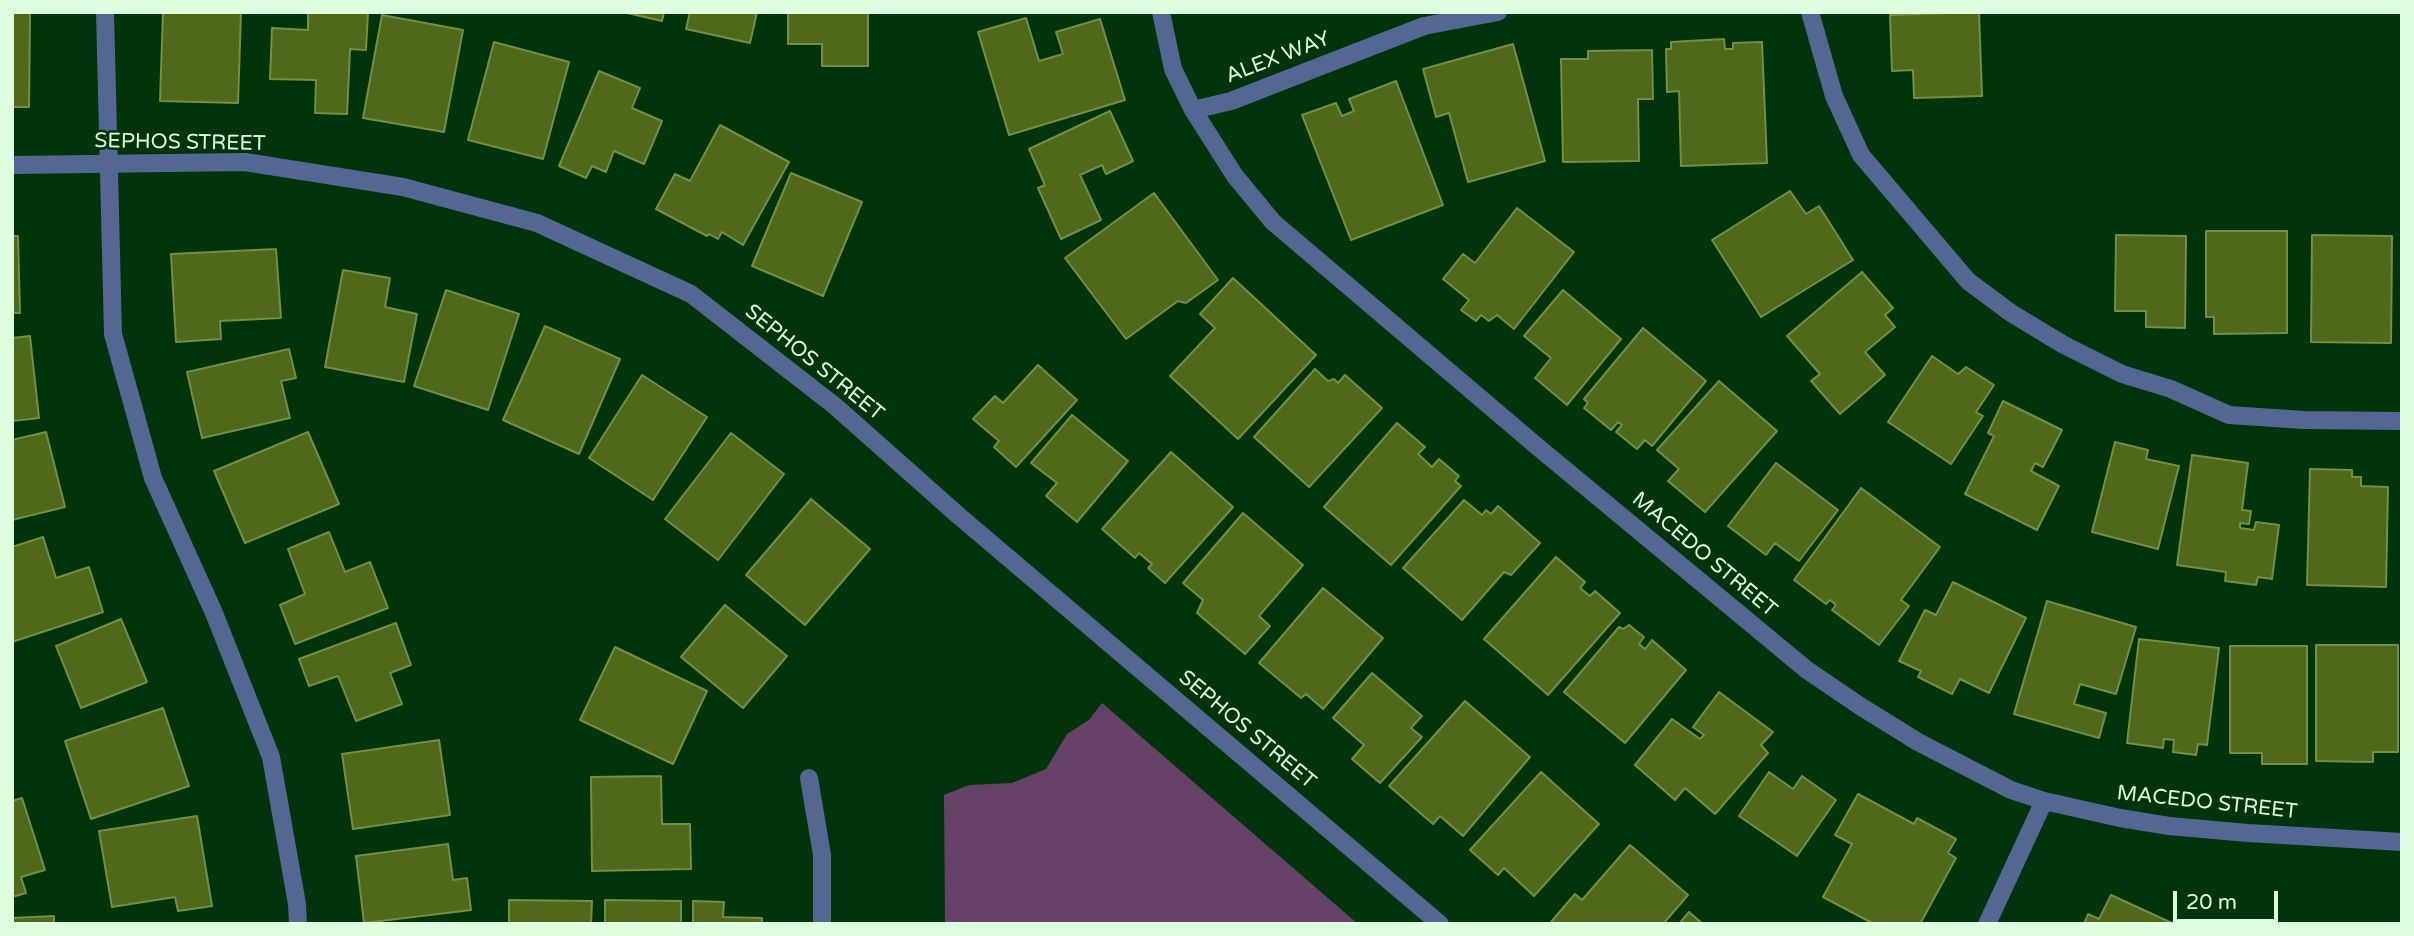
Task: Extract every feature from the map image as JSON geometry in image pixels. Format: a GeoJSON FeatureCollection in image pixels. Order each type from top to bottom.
{"type":"FeatureCollection","features":[{"type":"Feature","properties":{"kind":"street"},"geometry":{"type":"LineString","coordinates":[[105,12],[113,334],[153,478],[214,613],[271,757],[297,904],[298,924]]}},
{"type":"Feature","properties":{"kind":"street","name":"MACEDO STREET"},"geometry":{"type":"LineString","coordinates":[[1161,12],[1173,69],[1194,110],[1235,176],[1273,222],[1539,448],[1807,670],[1918,742],[2011,790],[2044,801],[2169,826],[2402,842]]}},
{"type":"Feature","properties":{"kind":"street","name":"ALEX WAY"},"geometry":{"type":"LineString","coordinates":[[1194,110],[1231,101],[1424,26],[1498,12]]}},
{"type":"Feature","properties":{"kind":"street"},"geometry":{"type":"LineString","coordinates":[[1810,12],[1834,96],[1861,155],[1968,281],[2011,313],[2064,345],[2122,374],[2171,389],[2229,415],[2304,420],[2402,421]]}},
{"type":"Feature","properties":{"kind":"street","name":"SEPHOS STREET"},"geometry":{"type":"LineString","coordinates":[[12,165],[245,162],[403,187],[537,223],[691,294],[835,406],[959,516],[1440,924]]}},
{"type":"Feature","properties":{"kind":"street"},"geometry":{"type":"LineString","coordinates":[[809,778],[822,855],[822,924]]}},
{"type":"Feature","properties":{"kind":"street"},"geometry":{"type":"LineString","coordinates":[[1987,924],[2044,801]]}},
{"type":"Feature","properties":{"kind":"shaded area"},"geometry":{"type":"Polygon","coordinates":[[[1102,703],[1358,924],[945,924],[944,795],[969,785],[1012,783],[1046,769],[1067,734],[1089,720],[1102,703]]]}},
{"type":"Feature","properties":{"kind":"building"},"geometry":{"type":"Polygon","coordinates":[[[12,12],[30,12],[29,107],[12,107],[12,12]]]}},
{"type":"Feature","properties":{"kind":"building"},"geometry":{"type":"Polygon","coordinates":[[[163,12],[241,12],[238,103],[160,101],[163,12]]]}},
{"type":"Feature","properties":{"kind":"building"},"geometry":{"type":"Polygon","coordinates":[[[308,12],[368,12],[366,50],[350,49],[347,114],[315,113],[316,80],[270,79],[272,28],[308,30],[308,12]]]}},
{"type":"Feature","properties":{"kind":"building"},"geometry":{"type":"Polygon","coordinates":[[[623,12],[664,12],[662,21],[623,12]]]}},
{"type":"Feature","properties":{"kind":"building"},"geometry":{"type":"Polygon","coordinates":[[[690,12],[757,12],[750,43],[686,29],[690,12]]]}},
{"type":"Feature","properties":{"kind":"building"},"geometry":{"type":"Polygon","coordinates":[[[788,12],[868,12],[868,66],[822,66],[822,44],[788,44],[788,12]]]}},
{"type":"Feature","properties":{"kind":"building"},"geometry":{"type":"Polygon","coordinates":[[[1979,12],[1982,96],[1914,98],[1913,70],[1892,71],[1890,15],[1979,12]]]}},
{"type":"Feature","properties":{"kind":"building"},"geometry":{"type":"Polygon","coordinates":[[[382,15],[463,30],[444,132],[363,118],[382,15]]]}},
{"type":"Feature","properties":{"kind":"building"},"geometry":{"type":"Polygon","coordinates":[[[1026,18],[1039,61],[1063,54],[1056,32],[1100,19],[1125,100],[1009,135],[978,32],[1026,18]]]}},
{"type":"Feature","properties":{"kind":"building"},"geometry":{"type":"Polygon","coordinates":[[[1724,39],[1725,49],[1733,49],[1733,43],[1762,42],[1767,163],[1681,166],[1679,91],[1667,92],[1666,49],[1671,49],[1671,42],[1724,39]]]}},
{"type":"Feature","properties":{"kind":"building"},"geometry":{"type":"Polygon","coordinates":[[[494,42],[569,62],[543,159],[468,140],[494,42]]]}},
{"type":"Feature","properties":{"kind":"building"},"geometry":{"type":"Polygon","coordinates":[[[1513,44],[1545,161],[1468,182],[1449,113],[1436,117],[1423,69],[1513,44]]]}},
{"type":"Feature","properties":{"kind":"building"},"geometry":{"type":"Polygon","coordinates":[[[1652,50],[1653,99],[1638,99],[1639,161],[1563,162],[1561,59],[1588,59],[1588,51],[1652,50]]]}},
{"type":"Feature","properties":{"kind":"building"},"geometry":{"type":"Polygon","coordinates":[[[599,71],[640,88],[632,108],[662,121],[644,164],[614,151],[606,172],[592,166],[586,178],[559,166],[599,71]]]}},
{"type":"Feature","properties":{"kind":"building"},"geometry":{"type":"Polygon","coordinates":[[[1396,81],[1443,205],[1351,240],[1302,115],[1336,103],[1342,116],[1354,111],[1349,99],[1396,81]]]}},
{"type":"Feature","properties":{"kind":"building"},"geometry":{"type":"Polygon","coordinates":[[[1110,111],[1133,161],[1106,174],[1102,165],[1080,175],[1101,220],[1061,239],[1038,188],[1045,185],[1029,149],[1110,111]]]}},
{"type":"Feature","properties":{"kind":"building"},"geometry":{"type":"Polygon","coordinates":[[[720,125],[789,162],[743,245],[722,232],[718,239],[709,234],[707,236],[656,209],[675,174],[690,181],[720,125]]]}},
{"type":"Feature","properties":{"kind":"building"},"geometry":{"type":"Polygon","coordinates":[[[791,173],[862,202],[823,296],[752,266],[791,173]]]}},
{"type":"Feature","properties":{"kind":"building"},"geometry":{"type":"Polygon","coordinates":[[[1790,191],[1806,214],[1819,206],[1853,260],[1761,317],[1712,240],[1790,191]]]}},
{"type":"Feature","properties":{"kind":"building"},"geometry":{"type":"Polygon","coordinates":[[[1154,193],[1218,280],[1186,303],[1178,301],[1126,339],[1065,258],[1154,193]]]}},
{"type":"Feature","properties":{"kind":"building"},"geometry":{"type":"Polygon","coordinates":[[[1517,208],[1574,252],[1514,329],[1497,315],[1489,321],[1481,315],[1476,321],[1461,310],[1469,300],[1443,279],[1463,254],[1475,263],[1517,208]]]}},
{"type":"Feature","properties":{"kind":"building"},"geometry":{"type":"Polygon","coordinates":[[[2206,231],[2287,231],[2287,333],[2214,334],[2214,317],[2206,317],[2206,231]]]}},
{"type":"Feature","properties":{"kind":"building"},"geometry":{"type":"Polygon","coordinates":[[[2116,235],[2186,236],[2185,328],[2146,327],[2146,311],[2115,311],[2116,235]]]}},
{"type":"Feature","properties":{"kind":"building"},"geometry":{"type":"Polygon","coordinates":[[[2312,235],[2392,236],[2391,343],[2311,342],[2312,235]]]}},
{"type":"Feature","properties":{"kind":"building"},"geometry":{"type":"Polygon","coordinates":[[[12,236],[18,236],[20,313],[12,313],[12,236]]]}},
{"type":"Feature","properties":{"kind":"building"},"geometry":{"type":"Polygon","coordinates":[[[276,249],[281,318],[220,321],[221,339],[176,342],[171,254],[276,249]]]}},
{"type":"Feature","properties":{"kind":"building"},"geometry":{"type":"Polygon","coordinates":[[[343,270],[390,278],[385,307],[417,314],[404,382],[325,367],[343,270]]]}},
{"type":"Feature","properties":{"kind":"building"},"geometry":{"type":"Polygon","coordinates":[[[1862,272],[1893,308],[1885,315],[1895,327],[1865,352],[1885,375],[1840,414],[1811,381],[1820,374],[1787,336],[1862,272]]]}},
{"type":"Feature","properties":{"kind":"building"},"geometry":{"type":"Polygon","coordinates":[[[1233,278],[1316,355],[1238,439],[1170,376],[1215,328],[1200,314],[1233,278]]]}},
{"type":"Feature","properties":{"kind":"building"},"geometry":{"type":"Polygon","coordinates":[[[446,290],[519,314],[488,410],[414,386],[446,290]]]}},
{"type":"Feature","properties":{"kind":"building"},"geometry":{"type":"Polygon","coordinates":[[[1563,290],[1621,339],[1567,405],[1535,378],[1551,358],[1524,336],[1563,290]]]}},
{"type":"Feature","properties":{"kind":"building"},"geometry":{"type":"Polygon","coordinates":[[[545,326],[620,359],[579,454],[503,420],[545,326]]]}},
{"type":"Feature","properties":{"kind":"building"},"geometry":{"type":"Polygon","coordinates":[[[1643,328],[1706,381],[1652,446],[1645,440],[1637,449],[1616,432],[1622,425],[1618,422],[1611,430],[1584,408],[1588,403],[1584,399],[1643,328]]]}},
{"type":"Feature","properties":{"kind":"building"},"geometry":{"type":"Polygon","coordinates":[[[30,336],[39,418],[12,421],[12,338],[30,336]]]}},
{"type":"Feature","properties":{"kind":"building"},"geometry":{"type":"Polygon","coordinates":[[[289,349],[296,378],[281,381],[290,418],[202,438],[187,372],[289,349]]]}},
{"type":"Feature","properties":{"kind":"building"},"geometry":{"type":"Polygon","coordinates":[[[1932,356],[1958,374],[1966,367],[1994,385],[1976,412],[1983,416],[1951,464],[1888,422],[1932,356]]]}},
{"type":"Feature","properties":{"kind":"building"},"geometry":{"type":"Polygon","coordinates":[[[1038,365],[1077,400],[1016,467],[994,447],[999,441],[973,419],[995,396],[1003,403],[1038,365]]]}},
{"type":"Feature","properties":{"kind":"building"},"geometry":{"type":"Polygon","coordinates":[[[1315,369],[1328,381],[1334,379],[1338,383],[1345,375],[1382,408],[1309,487],[1254,437],[1315,369]]]}},
{"type":"Feature","properties":{"kind":"building"},"geometry":{"type":"Polygon","coordinates":[[[642,375],[707,417],[653,500],[589,458],[642,375]]]}},
{"type":"Feature","properties":{"kind":"building"},"geometry":{"type":"Polygon","coordinates":[[[1719,381],[1777,431],[1705,512],[1668,481],[1679,469],[1657,450],[1719,381]]]}},
{"type":"Feature","properties":{"kind":"building"},"geometry":{"type":"Polygon","coordinates":[[[2003,401],[2062,430],[2043,467],[2035,463],[2031,471],[2059,486],[2037,530],[1965,494],[1994,436],[1988,433],[2003,401]]]}},
{"type":"Feature","properties":{"kind":"building"},"geometry":{"type":"Polygon","coordinates":[[[1072,415],[1128,461],[1077,522],[1046,496],[1057,483],[1031,463],[1072,415]]]}},
{"type":"Feature","properties":{"kind":"building"},"geometry":{"type":"Polygon","coordinates":[[[1397,423],[1425,447],[1418,454],[1432,467],[1439,459],[1459,476],[1455,481],[1461,486],[1391,565],[1324,507],[1397,423]]]}},
{"type":"Feature","properties":{"kind":"building"},"geometry":{"type":"Polygon","coordinates":[[[46,432],[65,507],[12,520],[12,440],[46,432]]]}},
{"type":"Feature","properties":{"kind":"building"},"geometry":{"type":"Polygon","coordinates":[[[308,432],[339,504],[245,543],[214,471],[308,432]]]}},
{"type":"Feature","properties":{"kind":"building"},"geometry":{"type":"Polygon","coordinates":[[[731,433],[784,474],[718,560],[665,519],[731,433]]]}},
{"type":"Feature","properties":{"kind":"building"},"geometry":{"type":"Polygon","coordinates":[[[2115,442],[2148,450],[2146,459],[2179,466],[2158,549],[2092,532],[2115,442]]]}},
{"type":"Feature","properties":{"kind":"building"},"geometry":{"type":"Polygon","coordinates":[[[1171,452],[1233,507],[1165,583],[1148,568],[1152,564],[1139,553],[1135,558],[1102,529],[1171,452]]]}},
{"type":"Feature","properties":{"kind":"building"},"geometry":{"type":"Polygon","coordinates":[[[2192,455],[2248,463],[2242,510],[2251,511],[2249,524],[2240,523],[2240,528],[2254,530],[2256,522],[2279,525],[2272,579],[2258,577],[2256,585],[2225,581],[2226,572],[2177,565],[2192,455]]]}},
{"type":"Feature","properties":{"kind":"building"},"geometry":{"type":"Polygon","coordinates":[[[1776,463],[1838,510],[1799,561],[1775,543],[1766,555],[1728,526],[1776,463]]]}},
{"type":"Feature","properties":{"kind":"building"},"geometry":{"type":"Polygon","coordinates":[[[2310,469],[2352,470],[2352,477],[2361,477],[2361,486],[2388,487],[2386,587],[2307,585],[2310,469]]]}},
{"type":"Feature","properties":{"kind":"building"},"geometry":{"type":"Polygon","coordinates":[[[1861,488],[1940,547],[1901,600],[1909,606],[1879,645],[1832,610],[1836,605],[1830,600],[1826,604],[1794,580],[1861,488]]]}},
{"type":"Feature","properties":{"kind":"building"},"geometry":{"type":"Polygon","coordinates":[[[811,499],[870,549],[805,625],[746,575],[811,499]]]}},
{"type":"Feature","properties":{"kind":"building"},"geometry":{"type":"Polygon","coordinates":[[[1464,500],[1482,515],[1486,510],[1491,514],[1498,506],[1540,543],[1511,575],[1504,572],[1462,620],[1403,568],[1464,500]]]}},
{"type":"Feature","properties":{"kind":"building"},"geometry":{"type":"Polygon","coordinates":[[[1243,513],[1303,565],[1259,616],[1270,626],[1245,654],[1197,613],[1203,600],[1183,583],[1243,513]]]}},
{"type":"Feature","properties":{"kind":"building"},"geometry":{"type":"Polygon","coordinates":[[[329,532],[345,572],[370,562],[388,608],[295,644],[280,605],[305,594],[288,549],[329,532]]]}},
{"type":"Feature","properties":{"kind":"building"},"geometry":{"type":"Polygon","coordinates":[[[43,537],[56,578],[89,567],[103,612],[12,642],[12,547],[43,537]]]}},
{"type":"Feature","properties":{"kind":"building"},"geometry":{"type":"Polygon","coordinates":[[[1556,557],[1585,582],[1580,588],[1590,596],[1595,591],[1620,613],[1548,695],[1484,639],[1556,557]]]}},
{"type":"Feature","properties":{"kind":"building"},"geometry":{"type":"Polygon","coordinates":[[[1953,582],[2026,618],[1989,693],[1960,679],[1952,694],[1918,677],[1921,671],[1899,661],[1925,610],[1936,615],[1953,582]]]}},
{"type":"Feature","properties":{"kind":"building"},"geometry":{"type":"Polygon","coordinates":[[[1323,588],[1383,638],[1323,709],[1306,694],[1301,698],[1259,663],[1323,588]]]}},
{"type":"Feature","properties":{"kind":"building"},"geometry":{"type":"Polygon","coordinates":[[[2047,601],[2136,627],[2116,694],[2080,684],[2074,704],[2106,713],[2099,738],[2014,714],[2047,601]]]}},
{"type":"Feature","properties":{"kind":"building"},"geometry":{"type":"Polygon","coordinates":[[[725,605],[787,656],[743,708],[681,657],[725,605]]]}},
{"type":"Feature","properties":{"kind":"building"},"geometry":{"type":"Polygon","coordinates":[[[121,619],[147,682],[81,708],[56,646],[121,619]]]}},
{"type":"Feature","properties":{"kind":"building"},"geometry":{"type":"Polygon","coordinates":[[[396,623],[411,665],[390,673],[402,704],[356,721],[338,676],[309,686],[299,659],[396,623]]]}},
{"type":"Feature","properties":{"kind":"building"},"geometry":{"type":"Polygon","coordinates":[[[1629,625],[1644,637],[1639,644],[1645,649],[1652,640],[1686,670],[1625,743],[1564,692],[1619,627],[1623,629],[1629,625]]]}},
{"type":"Feature","properties":{"kind":"building"},"geometry":{"type":"Polygon","coordinates":[[[2139,639],[2219,648],[2207,745],[2198,744],[2196,755],[2173,752],[2174,740],[2164,739],[2163,748],[2127,743],[2139,639]]]}},
{"type":"Feature","properties":{"kind":"building"},"geometry":{"type":"Polygon","coordinates":[[[2316,645],[2398,645],[2398,752],[2373,752],[2373,762],[2316,761],[2316,645]]]}},
{"type":"Feature","properties":{"kind":"building"},"geometry":{"type":"Polygon","coordinates":[[[2230,646],[2307,646],[2307,764],[2262,764],[2262,753],[2230,753],[2230,646]]]}},
{"type":"Feature","properties":{"kind":"building"},"geometry":{"type":"Polygon","coordinates":[[[615,647],[707,691],[673,764],[580,720],[615,647]]]}},
{"type":"Feature","properties":{"kind":"building"},"geometry":{"type":"Polygon","coordinates":[[[1372,673],[1422,716],[1411,728],[1422,737],[1380,783],[1352,759],[1364,745],[1333,718],[1372,673]]]}},
{"type":"Feature","properties":{"kind":"building"},"geometry":{"type":"Polygon","coordinates":[[[1719,692],[1773,732],[1761,745],[1768,753],[1715,814],[1685,788],[1675,800],[1635,765],[1672,719],[1700,739],[1704,735],[1693,727],[1719,692]]]}},
{"type":"Feature","properties":{"kind":"building"},"geometry":{"type":"Polygon","coordinates":[[[1465,701],[1530,757],[1463,836],[1440,816],[1433,824],[1389,786],[1465,701]]]}},
{"type":"Feature","properties":{"kind":"building"},"geometry":{"type":"Polygon","coordinates":[[[163,708],[189,786],[91,819],[65,741],[163,708]]]}},
{"type":"Feature","properties":{"kind":"building"},"geometry":{"type":"Polygon","coordinates":[[[439,740],[450,815],[353,829],[342,754],[439,740]]]}},
{"type":"Feature","properties":{"kind":"building"},"geometry":{"type":"Polygon","coordinates":[[[1541,772],[1599,824],[1534,896],[1504,868],[1498,875],[1470,850],[1541,772]]]}},
{"type":"Feature","properties":{"kind":"building"},"geometry":{"type":"Polygon","coordinates":[[[1769,772],[1793,789],[1802,776],[1836,800],[1797,856],[1739,816],[1769,772]]]}},
{"type":"Feature","properties":{"kind":"building"},"geometry":{"type":"Polygon","coordinates":[[[661,776],[662,824],[690,824],[691,869],[592,871],[591,777],[661,776]]]}},
{"type":"Feature","properties":{"kind":"building"},"geometry":{"type":"Polygon","coordinates":[[[1858,794],[1914,824],[1917,818],[1956,839],[1948,853],[1956,858],[1920,924],[1874,924],[1823,897],[1852,844],[1835,835],[1858,794]]]}},
{"type":"Feature","properties":{"kind":"building"},"geometry":{"type":"Polygon","coordinates":[[[22,798],[45,870],[21,877],[26,893],[12,897],[12,801],[22,798]]]}},
{"type":"Feature","properties":{"kind":"building"},"geometry":{"type":"Polygon","coordinates":[[[197,816],[212,906],[178,911],[175,897],[112,907],[99,831],[197,816]]]}},
{"type":"Feature","properties":{"kind":"building"},"geometry":{"type":"Polygon","coordinates":[[[448,844],[453,880],[467,878],[471,910],[364,923],[356,856],[448,844]]]}},
{"type":"Feature","properties":{"kind":"building"},"geometry":{"type":"Polygon","coordinates":[[[1630,845],[1688,895],[1663,924],[1551,922],[1575,894],[1582,900],[1630,845]]]}},
{"type":"Feature","properties":{"kind":"building"},"geometry":{"type":"Polygon","coordinates":[[[2111,895],[2174,924],[2084,924],[2088,914],[2099,919],[2111,895]]]}},
{"type":"Feature","properties":{"kind":"building"},"geometry":{"type":"Polygon","coordinates":[[[509,900],[592,901],[591,924],[509,924],[509,900]]]}},
{"type":"Feature","properties":{"kind":"building"},"geometry":{"type":"Polygon","coordinates":[[[605,900],[681,901],[681,924],[605,924],[605,900]]]}},
{"type":"Feature","properties":{"kind":"building"},"geometry":{"type":"Polygon","coordinates":[[[693,901],[724,902],[723,917],[762,918],[762,924],[693,924],[693,901]]]}},
{"type":"Feature","properties":{"kind":"building"},"geometry":{"type":"Polygon","coordinates":[[[1689,912],[1703,924],[1679,924],[1689,912]]]}},
{"type":"Feature","properties":{"kind":"building"},"geometry":{"type":"Polygon","coordinates":[[[54,916],[54,924],[12,924],[12,918],[54,916]]]}}]}
